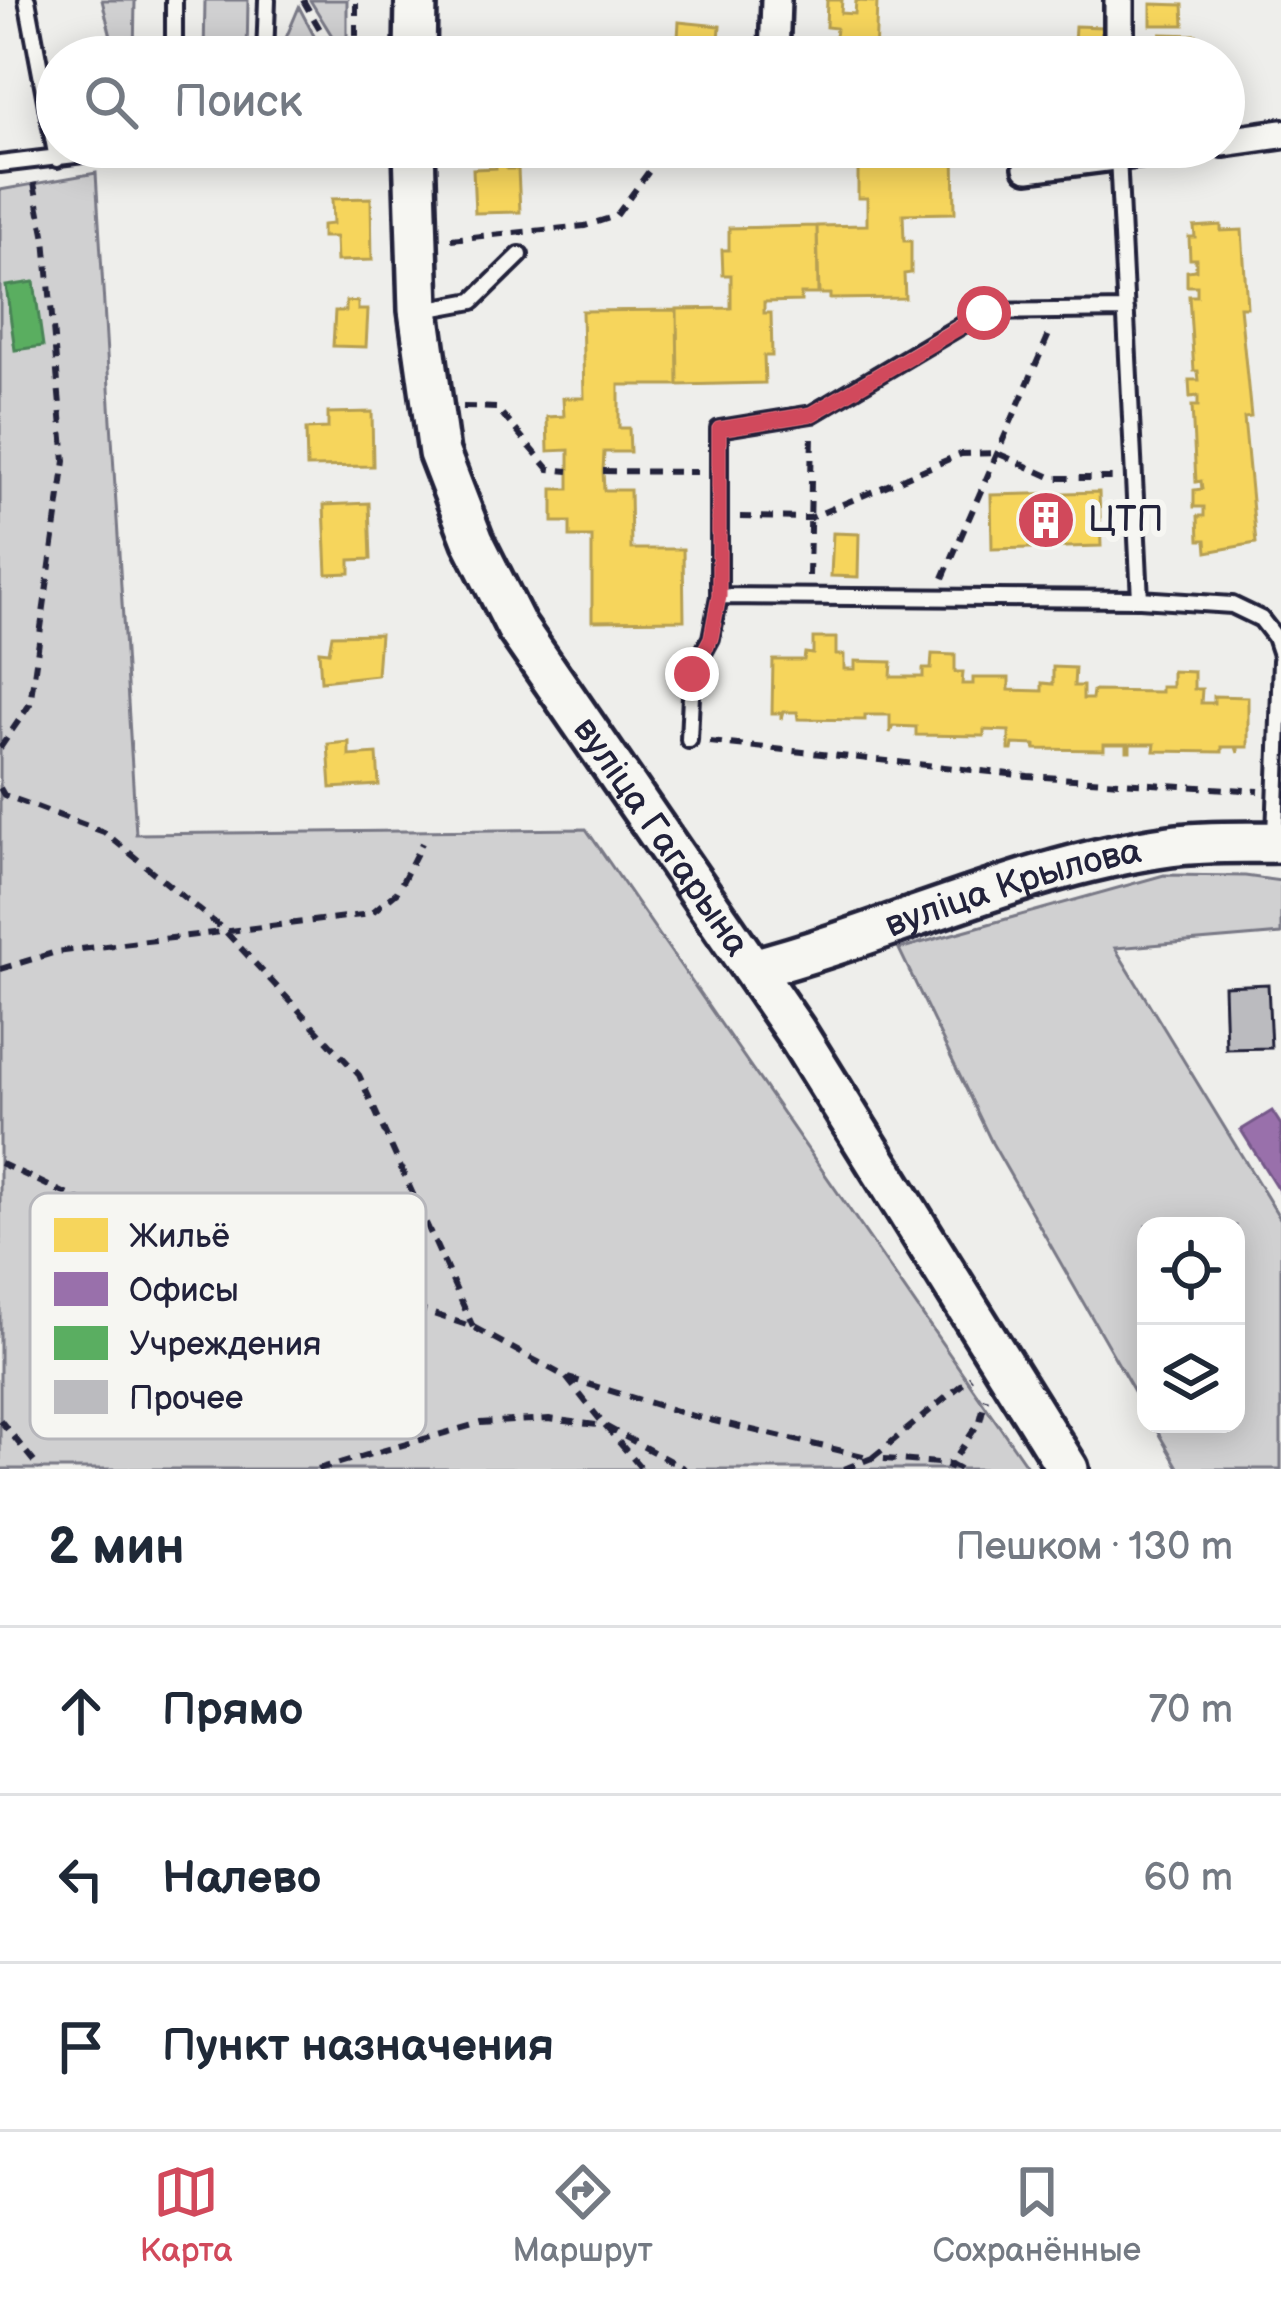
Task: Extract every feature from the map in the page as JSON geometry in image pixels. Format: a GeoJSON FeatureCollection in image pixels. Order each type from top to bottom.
{"type":"FeatureCollection","features":[{"type":"Feature","properties":{"kind":"main road"},"geometry":{"type":"LineString","coordinates":[[415,36],[416,0]]}},
{"type":"Feature","properties":{"kind":"main road","name":"вуліца Гагарына"},"geometry":{"type":"LineString","coordinates":[[415,168],[419,310],[439,453],[490,576],[517,628],[753,969],[1068,1469]]}},
{"type":"Feature","properties":{"kind":"main road","name":"вуліца Крылова"},"geometry":{"type":"LineString","coordinates":[[753,969],[1002,886],[1114,857],[1173,845],[1278,842]]}},
{"type":"Feature","properties":{"kind":"street"},"geometry":{"type":"LineString","coordinates":[[775,36],[776,0]]}},
{"type":"Feature","properties":{"kind":"street"},"geometry":{"type":"LineString","coordinates":[[1119,0],[1119,36]]}},
{"type":"Feature","properties":{"kind":"street"},"geometry":{"type":"LineString","coordinates":[[1245,139],[1281,134]]}},
{"type":"Feature","properties":{"kind":"lane"},"geometry":{"type":"LineString","coordinates":[[27,0],[36,48]]}},
{"type":"Feature","properties":{"kind":"lane"},"geometry":{"type":"LineString","coordinates":[[174,36],[175,0]]}},
{"type":"Feature","properties":{"kind":"lane"},"geometry":{"type":"LineString","coordinates":[[266,36],[267,0]]}},
{"type":"Feature","properties":{"kind":"lane"},"geometry":{"type":"LineString","coordinates":[[0,164],[36,162]]}},
{"type":"Feature","properties":{"kind":"lane"},"geometry":{"type":"LineString","coordinates":[[1119,168],[1140,599]]}},
{"type":"Feature","properties":{"kind":"lane"},"geometry":{"type":"LineString","coordinates":[[419,310],[473,302],[520,255]]}},
{"type":"Feature","properties":{"kind":"lane"},"geometry":{"type":"LineString","coordinates":[[689,740],[692,674],[711,638],[719,596],[719,429],[812,414],[984,313],[1126,310]]}},
{"type":"Feature","properties":{"kind":"lane"},"geometry":{"type":"LineString","coordinates":[[719,596],[1140,599],[1232,605],[1261,619],[1275,637],[1281,658],[1278,842]]}},
{"type":"Feature","properties":{"kind":"path"},"geometry":{"type":"LineString","coordinates":[[303,0],[324,36]]}},
{"type":"Feature","properties":{"kind":"path"},"geometry":{"type":"LineString","coordinates":[[356,0],[356,36]]}},
{"type":"Feature","properties":{"kind":"path"},"geometry":{"type":"LineString","coordinates":[[0,748],[30,704],[65,461],[45,239],[31,163]]}},
{"type":"Feature","properties":{"kind":"path"},"geometry":{"type":"LineString","coordinates":[[437,240],[585,226],[616,216],[651,168]]}},
{"type":"Feature","properties":{"kind":"path"},"geometry":{"type":"LineString","coordinates":[[934,598],[1059,311]]}},
{"type":"Feature","properties":{"kind":"path"},"geometry":{"type":"LineString","coordinates":[[452,407],[497,407],[549,469],[569,471]]}},
{"type":"Feature","properties":{"kind":"path"},"geometry":{"type":"LineString","coordinates":[[808,597],[812,414]]}},
{"type":"Feature","properties":{"kind":"path"},"geometry":{"type":"LineString","coordinates":[[719,516],[810,518],[961,454],[997,453],[1053,478],[1134,478]]}},
{"type":"Feature","properties":{"kind":"path"},"geometry":{"type":"LineString","coordinates":[[604,471],[718,472]]}},
{"type":"Feature","properties":{"kind":"path"},"geometry":{"type":"LineString","coordinates":[[689,740],[1028,776],[1277,792]]}},
{"type":"Feature","properties":{"kind":"path"},"geometry":{"type":"LineString","coordinates":[[2,792],[104,832],[224,930],[359,1076],[411,1193]]}},
{"type":"Feature","properties":{"kind":"path"},"geometry":{"type":"LineString","coordinates":[[0,970],[56,952],[370,914],[397,892],[422,844]]}},
{"type":"Feature","properties":{"kind":"path"},"geometry":{"type":"LineString","coordinates":[[0,1163],[64,1193]]}},
{"type":"Feature","properties":{"kind":"path"},"geometry":{"type":"LineString","coordinates":[[426,1225],[472,1328]]}},
{"type":"Feature","properties":{"kind":"path"},"geometry":{"type":"LineString","coordinates":[[426,1313],[472,1328],[566,1377],[694,1416],[872,1458],[960,1469]]}},
{"type":"Feature","properties":{"kind":"path"},"geometry":{"type":"LineString","coordinates":[[844,1469],[872,1458],[998,1357]]}},
{"type":"Feature","properties":{"kind":"path"},"geometry":{"type":"LineString","coordinates":[[950,1467],[980,1420],[998,1357]]}},
{"type":"Feature","properties":{"kind":"path"},"geometry":{"type":"LineString","coordinates":[[566,1377],[642,1469]]}},
{"type":"Feature","properties":{"kind":"path"},"geometry":{"type":"LineString","coordinates":[[318,1469],[352,1465],[480,1423],[549,1419],[605,1426],[685,1469]]}},
{"type":"Feature","properties":{"kind":"path"},"geometry":{"type":"LineString","coordinates":[[0,1420],[40,1469]]}},
{"type":"Feature","properties":{"kind":"shaded area"},"geometry":{"type":"Polygon","coordinates":[[[102,0],[135,0],[134,36],[111,36],[102,0]]]}},
{"type":"Feature","properties":{"kind":"shaded area"},"geometry":{"type":"Polygon","coordinates":[[[205,0],[248,0],[247,36],[204,36],[205,0]]]}},
{"type":"Feature","properties":{"kind":"shaded area"},"geometry":{"type":"Polygon","coordinates":[[[310,0],[347,0],[347,36],[332,36],[310,0]]]}},
{"type":"Feature","properties":{"kind":"shaded area"},"geometry":{"type":"Polygon","coordinates":[[[299,7],[314,36],[287,36],[299,7]]]}},
{"type":"Feature","properties":{"kind":"shaded area"},"geometry":{"type":"Polygon","coordinates":[[[96,173],[136,834],[586,829],[1029,1469],[0,1469],[0,190],[96,173]]]}},
{"type":"Feature","properties":{"kind":"shaded area"},"geometry":{"type":"Polygon","coordinates":[[[1164,875],[1281,881],[1281,934],[1115,948],[1281,1220],[1281,1469],[1179,1469],[1158,1433],[1245,1433],[1245,1217],[1137,1217],[1137,1396],[992,1143],[899,949],[1164,875]]]}},
{"type":"Feature","properties":{"kind":"building: Жильё"},"geometry":{"type":"Polygon","coordinates":[[[827,0],[842,0],[841,13],[855,14],[856,1],[877,2],[876,36],[835,36],[836,28],[826,27],[827,0]]]}},
{"type":"Feature","properties":{"kind":"building: Жильё"},"geometry":{"type":"Polygon","coordinates":[[[1151,4],[1183,5],[1184,25],[1151,25],[1151,4]]]}},
{"type":"Feature","properties":{"kind":"building: Жильё"},"geometry":{"type":"Polygon","coordinates":[[[679,22],[720,26],[719,36],[678,36],[679,22]]]}},
{"type":"Feature","properties":{"kind":"building: Жильё"},"geometry":{"type":"Polygon","coordinates":[[[1075,26],[1102,27],[1102,36],[1074,36],[1075,26]]]}},
{"type":"Feature","properties":{"kind":"building: Жильё"},"geometry":{"type":"Polygon","coordinates":[[[858,168],[954,168],[955,213],[903,214],[904,241],[911,241],[905,298],[830,299],[830,294],[819,294],[817,226],[867,225],[867,198],[858,198],[858,168]]]}},
{"type":"Feature","properties":{"kind":"building: Жильё"},"geometry":{"type":"Polygon","coordinates":[[[473,169],[518,169],[520,212],[475,213],[473,169]]]}},
{"type":"Feature","properties":{"kind":"building: Жильё"},"geometry":{"type":"Polygon","coordinates":[[[371,198],[372,260],[337,261],[336,237],[322,237],[322,225],[333,224],[332,199],[371,198]]]}},
{"type":"Feature","properties":{"kind":"building: Жильё"},"geometry":{"type":"Polygon","coordinates":[[[1221,225],[1221,231],[1242,230],[1247,307],[1240,307],[1251,417],[1244,418],[1256,543],[1207,552],[1206,540],[1199,540],[1198,516],[1204,516],[1204,507],[1194,507],[1194,490],[1202,489],[1201,481],[1196,482],[1192,406],[1198,406],[1198,396],[1190,397],[1189,380],[1199,380],[1194,371],[1189,296],[1197,296],[1197,286],[1187,286],[1187,271],[1196,270],[1196,259],[1190,259],[1189,237],[1195,237],[1194,227],[1221,225]]]}},
{"type":"Feature","properties":{"kind":"building: Жильё"},"geometry":{"type":"Polygon","coordinates":[[[817,226],[818,294],[801,294],[801,301],[764,302],[764,313],[771,313],[772,356],[764,356],[765,383],[678,385],[677,309],[731,308],[731,275],[723,275],[722,250],[729,250],[729,228],[817,226]]]}},
{"type":"Feature","properties":{"kind":"building: Жильё"},"geometry":{"type":"Polygon","coordinates":[[[346,301],[358,302],[358,310],[368,310],[366,347],[333,346],[335,311],[346,311],[346,301]]]}},
{"type":"Feature","properties":{"kind":"building: Жильё"},"geometry":{"type":"Polygon","coordinates":[[[677,310],[678,385],[619,385],[619,428],[629,428],[630,452],[604,452],[603,471],[604,490],[630,490],[631,549],[683,549],[684,620],[592,621],[592,537],[570,537],[570,522],[553,522],[553,489],[569,489],[569,450],[548,451],[547,417],[564,416],[563,398],[584,398],[582,311],[677,310]]]}},
{"type":"Feature","properties":{"kind":"building: Жильё"},"geometry":{"type":"Polygon","coordinates":[[[372,412],[373,466],[307,467],[306,429],[328,428],[328,413],[372,412]]]}},
{"type":"Feature","properties":{"kind":"building: Жильё","name":"ЦТП"},"geometry":{"type":"Polygon","coordinates":[[[1099,492],[1101,546],[992,549],[991,495],[1099,492]]]}},
{"type":"Feature","properties":{"kind":"building: Жильё"},"geometry":{"type":"Polygon","coordinates":[[[369,503],[371,559],[350,560],[350,573],[327,574],[324,505],[369,503]]]}},
{"type":"Feature","properties":{"kind":"building: Жильё"},"geometry":{"type":"Polygon","coordinates":[[[833,533],[859,534],[858,577],[831,576],[833,533]]]}},
{"type":"Feature","properties":{"kind":"building: Жильё"},"geometry":{"type":"Polygon","coordinates":[[[380,634],[377,675],[321,681],[319,651],[329,652],[332,635],[380,634]]]}},
{"type":"Feature","properties":{"kind":"building: Жильё"},"geometry":{"type":"Polygon","coordinates":[[[813,638],[836,638],[836,655],[844,655],[844,669],[855,669],[855,661],[892,662],[891,677],[923,677],[923,669],[931,669],[932,654],[955,655],[955,672],[963,672],[962,684],[973,684],[973,678],[1009,678],[1009,690],[1042,691],[1042,683],[1053,684],[1053,667],[1075,668],[1074,686],[1083,686],[1083,699],[1092,699],[1093,691],[1161,692],[1161,687],[1172,687],[1172,671],[1194,672],[1194,689],[1202,689],[1201,703],[1214,703],[1214,696],[1248,697],[1248,747],[1238,747],[1238,753],[1236,747],[1222,747],[1222,752],[1154,751],[1155,744],[1130,744],[1127,751],[1127,744],[1104,744],[1104,750],[1013,744],[1009,750],[1009,731],[984,730],[984,736],[916,735],[916,727],[893,726],[890,733],[890,715],[865,715],[865,720],[798,719],[797,712],[783,712],[781,719],[781,713],[772,713],[773,660],[804,660],[805,653],[813,654],[813,638]]]}},
{"type":"Feature","properties":{"kind":"building: Жильё"},"geometry":{"type":"Polygon","coordinates":[[[349,742],[349,756],[377,754],[379,785],[331,788],[328,744],[349,742]]]}},
{"type":"Feature","properties":{"kind":"building: Офисы"},"geometry":{"type":"Polygon","coordinates":[[[1272,1111],[1281,1125],[1281,1194],[1241,1130],[1272,1111]]]}},
{"type":"Feature","properties":{"kind":"building: Учреждения"},"geometry":{"type":"Polygon","coordinates":[[[34,282],[43,346],[15,350],[6,286],[34,282]]]}},
{"type":"Feature","properties":{"kind":"building: Прочее"},"geometry":{"type":"Polygon","coordinates":[[[1268,984],[1271,1048],[1226,1049],[1224,986],[1268,984]]]}},
{"type":"Feature","properties":{"kind":"place","name":"ЦТП"},"geometry":{"type":"Point","coordinates":[1046,520]}},
{"type":"Feature","properties":{"kind":"route"},"geometry":{"type":"LineString","coordinates":[[692,674],[711,638],[719,596],[719,429],[812,414],[984,313]]}}]}
